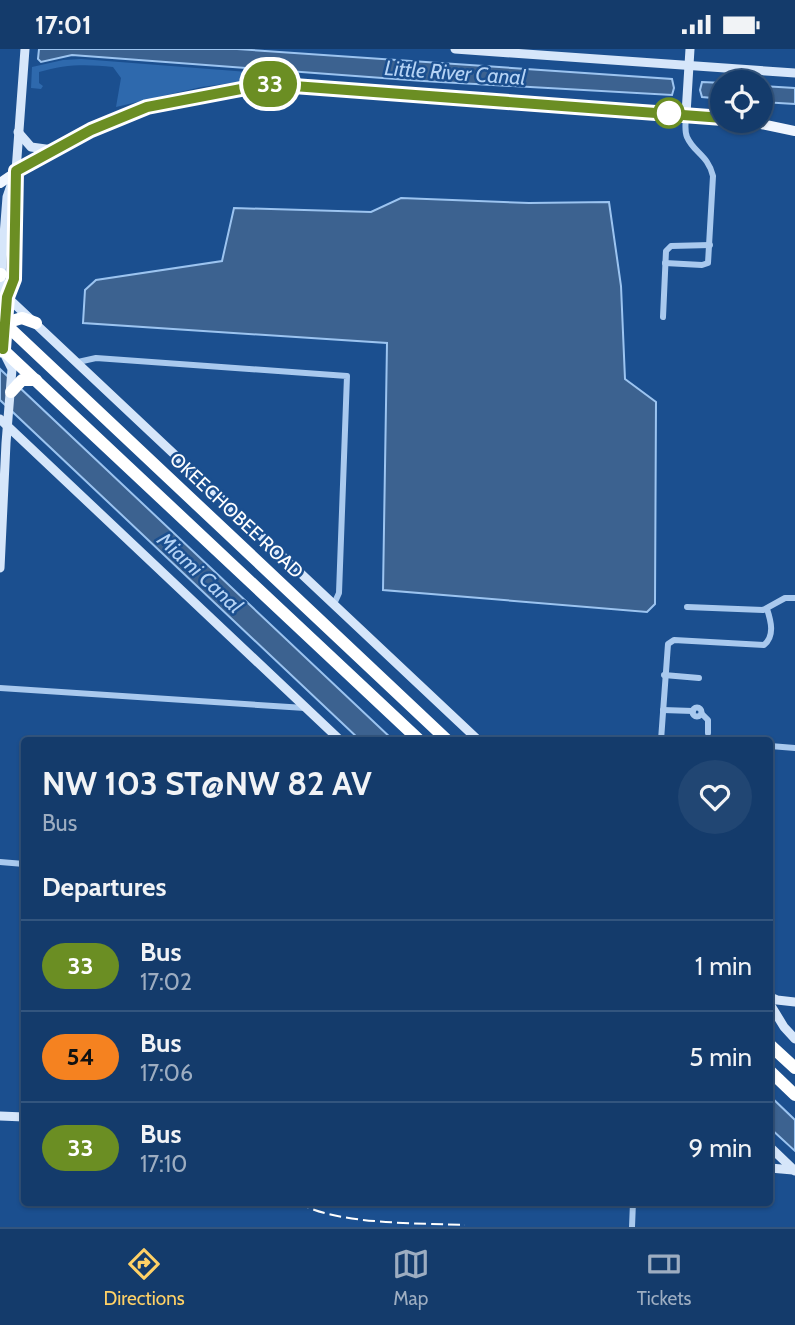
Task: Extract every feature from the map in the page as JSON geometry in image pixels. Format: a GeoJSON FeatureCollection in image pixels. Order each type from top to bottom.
{"type":"FeatureCollection","features":[{"type":"Feature","properties":{"kind":"highway"},"geometry":{"type":"LineString","coordinates":[[3,321],[22,318],[36,323]]}},
{"type":"Feature","properties":{"kind":"highway","name":"OKEECHOBEE ROAD"},"geometry":{"type":"LineString","coordinates":[[3,321],[444,737]]}},
{"type":"Feature","properties":{"kind":"highway","name":"OKEECHOBEE ROAD"},"geometry":{"type":"LineString","coordinates":[[1,350],[416,737]]}},
{"type":"Feature","properties":{"kind":"highway"},"geometry":{"type":"LineString","coordinates":[[14,384],[25,379],[36,380]]}},
{"type":"Feature","properties":{"kind":"highway"},"geometry":{"type":"LineString","coordinates":[[773,1048],[795,1068]]}},
{"type":"Feature","properties":{"kind":"highway"},"geometry":{"type":"LineString","coordinates":[[773,1073],[795,1094]]}},
{"type":"Feature","properties":{"kind":"main road"},"geometry":{"type":"LineString","coordinates":[[0,182],[53,150],[116,118],[147,107],[267,84],[710,117]]}},
{"type":"Feature","properties":{"kind":"main road"},"geometry":{"type":"LineString","coordinates":[[773,126],[795,131]]}},
{"type":"Feature","properties":{"kind":"street"},"geometry":{"type":"LineString","coordinates":[[0,568],[4,423],[14,384],[12,369],[1,350],[7,297],[14,279],[16,171],[25,49]]}},
{"type":"Feature","properties":{"kind":"street"},"geometry":{"type":"LineString","coordinates":[[455,49],[583,53],[795,73]]}},
{"type":"Feature","properties":{"kind":"street"},"geometry":{"type":"LineString","coordinates":[[665,264],[708,263],[713,176],[710,164],[688,140],[685,131],[690,49]]}},
{"type":"Feature","properties":{"kind":"street"},"geometry":{"type":"LineString","coordinates":[[18,132],[31,147],[53,150]]}},
{"type":"Feature","properties":{"kind":"street"},"geometry":{"type":"LineString","coordinates":[[15,244],[9,235],[3,199],[16,171]]}},
{"type":"Feature","properties":{"kind":"street"},"geometry":{"type":"LineString","coordinates":[[6,215],[1,284],[7,297],[475,737]]}},
{"type":"Feature","properties":{"kind":"street"},"geometry":{"type":"LineString","coordinates":[[663,317],[666,251],[671,246],[709,245]]}},
{"type":"Feature","properties":{"kind":"street"},"geometry":{"type":"LineString","coordinates":[[78,362],[100,358],[347,376],[339,593],[334,604]]}},
{"type":"Feature","properties":{"kind":"street"},"geometry":{"type":"LineString","coordinates":[[4,423],[337,737]]}},
{"type":"Feature","properties":{"kind":"street"},"geometry":{"type":"LineString","coordinates":[[5,449],[13,442],[25,443]]}},
{"type":"Feature","properties":{"kind":"street"},"geometry":{"type":"LineString","coordinates":[[687,607],[767,609],[785,598],[795,598]]}},
{"type":"Feature","properties":{"kind":"street"},"geometry":{"type":"LineString","coordinates":[[662,737],[664,675],[666,651],[670,642],[764,645],[771,632],[767,609]]}},
{"type":"Feature","properties":{"kind":"street"},"geometry":{"type":"LineString","coordinates":[[664,675],[699,678]]}},
{"type":"Feature","properties":{"kind":"street"},"geometry":{"type":"LineString","coordinates":[[0,688],[305,708]]}},
{"type":"Feature","properties":{"kind":"street"},"geometry":{"type":"LineString","coordinates":[[663,709],[693,711],[698,708],[704,716],[708,733]]}},
{"type":"Feature","properties":{"kind":"street"},"geometry":{"type":"LineString","coordinates":[[773,746],[795,748]]}},
{"type":"Feature","properties":{"kind":"street"},"geometry":{"type":"LineString","coordinates":[[0,862],[21,864]]}},
{"type":"Feature","properties":{"kind":"street"},"geometry":{"type":"LineString","coordinates":[[773,998],[793,1002]]}},
{"type":"Feature","properties":{"kind":"street"},"geometry":{"type":"LineString","coordinates":[[779,1020],[780,1008],[793,1002]]}},
{"type":"Feature","properties":{"kind":"street"},"geometry":{"type":"LineString","coordinates":[[773,1009],[795,1039]]}},
{"type":"Feature","properties":{"kind":"street"},"geometry":{"type":"LineString","coordinates":[[0,1116],[21,1117]]}},
{"type":"Feature","properties":{"kind":"street"},"geometry":{"type":"LineString","coordinates":[[773,1150],[794,1170]]}},
{"type":"Feature","properties":{"kind":"street"},"geometry":{"type":"LineString","coordinates":[[773,1168],[794,1170]]}},
{"type":"Feature","properties":{"kind":"street"},"geometry":{"type":"LineString","coordinates":[[632,1227],[633,1206]]}},
{"type":"Feature","properties":{"kind":"shaded area"},"geometry":{"type":"Polygon","coordinates":[[[81,59],[248,72],[247,81],[201,87],[116,107],[121,78],[113,67],[76,65],[49,69],[39,72],[39,83],[43,86],[41,89],[31,88],[32,67],[81,59]]]}},
{"type":"Feature","properties":{"kind":"water","name":"Little River Canal"},"geometry":{"type":"Polygon","coordinates":[[[39,49],[237,49],[672,79],[674,88],[672,95],[423,81],[72,55],[41,62],[38,59],[39,49]]]}},
{"type":"Feature","properties":{"kind":"water"},"geometry":{"type":"Polygon","coordinates":[[[702,82],[710,82],[710,98],[702,97],[702,82]]]}},
{"type":"Feature","properties":{"kind":"water"},"geometry":{"type":"Polygon","coordinates":[[[773,87],[795,88],[795,104],[773,103],[773,87]]]}},
{"type":"Feature","properties":{"kind":"water"},"geometry":{"type":"Polygon","coordinates":[[[401,198],[529,203],[609,202],[621,286],[625,379],[656,402],[655,604],[647,612],[383,590],[387,343],[83,323],[85,290],[96,280],[222,261],[234,208],[371,212],[401,198]]]}},
{"type":"Feature","properties":{"kind":"water","name":"Miami Canal"},"geometry":{"type":"Polygon","coordinates":[[[0,369],[390,737],[357,737],[0,400],[0,369]]]}},
{"type":"Feature","properties":{"kind":"water"},"geometry":{"type":"Polygon","coordinates":[[[773,1099],[795,1120],[795,1151],[773,1131],[773,1099]]]}},
{"type":"Feature","properties":{"kind":"railway"},"geometry":{"type":"LineString","coordinates":[[306,1206],[355,1219],[465,1225]]}},
{"type":"Feature","properties":{"kind":"bus line","name":"33"},"geometry":{"type":"LineString","coordinates":[[0,347],[3,349],[7,297],[14,279],[18,194],[16,171],[58,146],[116,118],[147,107],[267,84],[710,117]]}}]}
